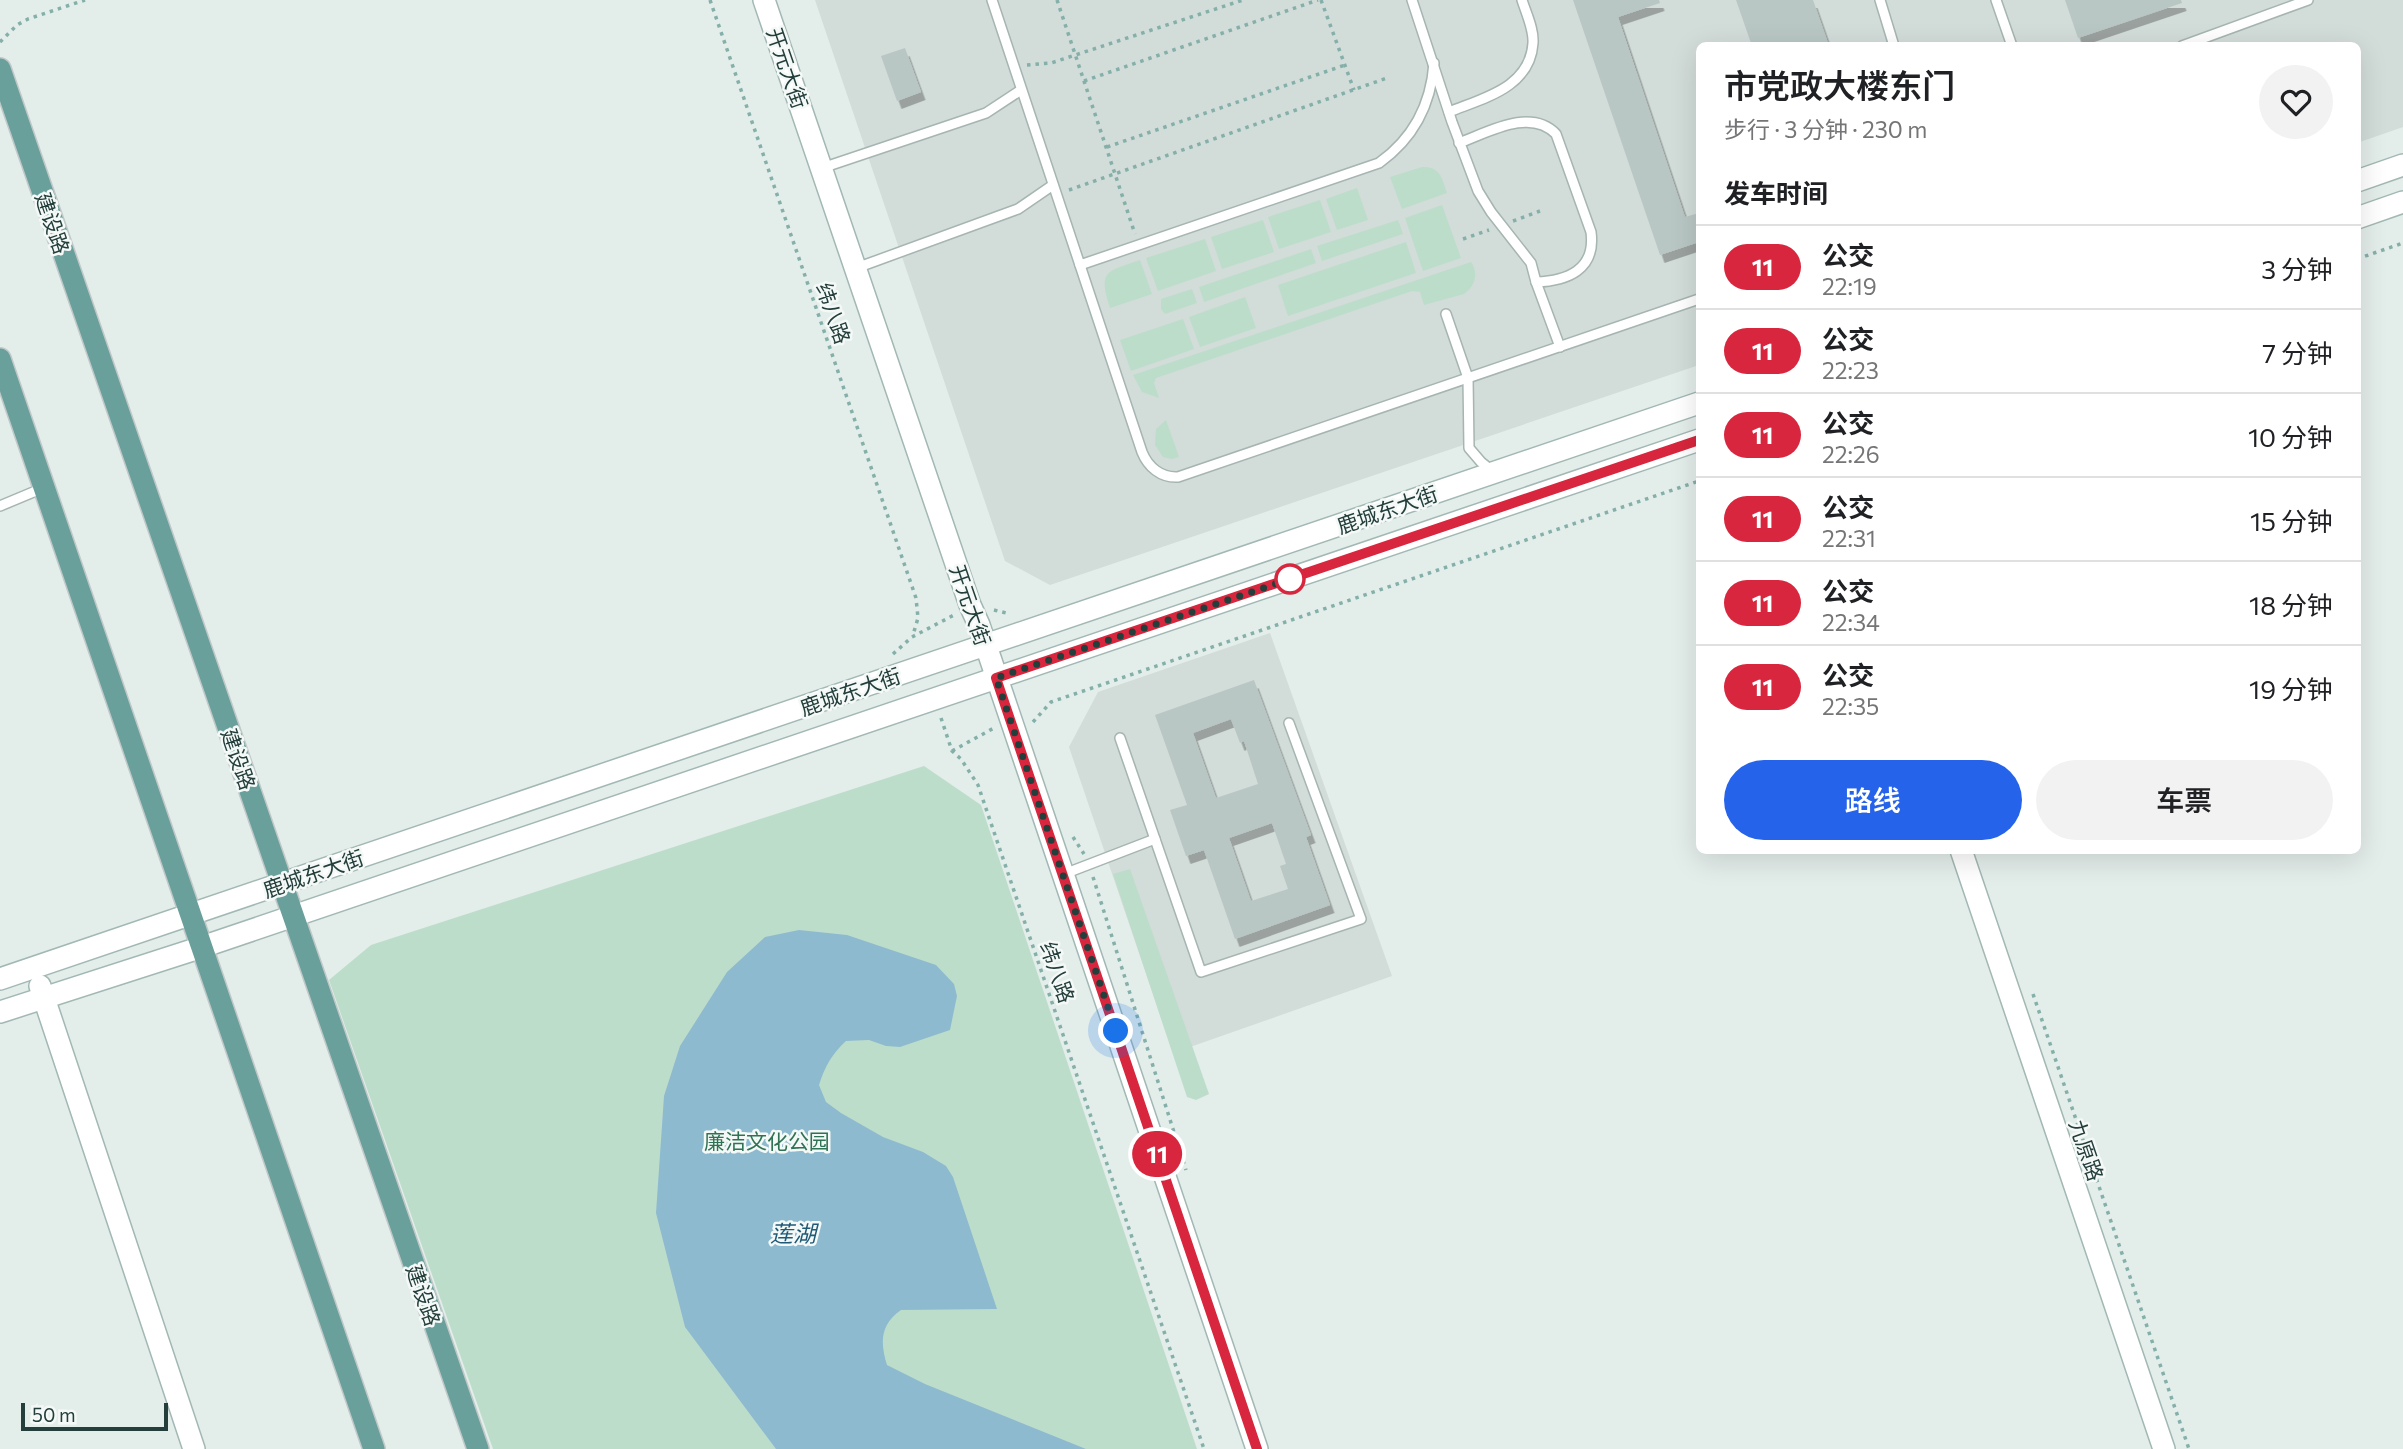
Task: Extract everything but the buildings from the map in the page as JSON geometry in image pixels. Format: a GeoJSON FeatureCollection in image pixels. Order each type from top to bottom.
{"type":"FeatureCollection","features":[{"type":"Feature","properties":{"kind":"main road","name":"开元大街"},"geometry":{"type":"LineString","coordinates":[[764,0],[1257,1449]]}},
{"type":"Feature","properties":{"kind":"main road","name":"建设路"},"geometry":{"type":"LineString","coordinates":[[0,69],[478,1449]]}},
{"type":"Feature","properties":{"kind":"main road"},"geometry":{"type":"LineString","coordinates":[[2361,180],[2403,165]]}},
{"type":"Feature","properties":{"kind":"main road"},"geometry":{"type":"LineString","coordinates":[[2361,217],[2403,202]]}},
{"type":"Feature","properties":{"kind":"main road"},"geometry":{"type":"LineString","coordinates":[[0,359],[374,1449]]}},
{"type":"Feature","properties":{"kind":"main road","name":"鹿城东大街"},"geometry":{"type":"LineString","coordinates":[[0,979],[1696,404]]}},
{"type":"Feature","properties":{"kind":"main road","name":"鹿城东大街"},"geometry":{"type":"LineString","coordinates":[[0,1012],[202,947],[1696,441]]}},
{"type":"Feature","properties":{"kind":"main road","name":"九原路"},"geometry":{"type":"LineString","coordinates":[[1962,854],[2164,1449]]}},
{"type":"Feature","properties":{"kind":"main road"},"geometry":{"type":"LineString","coordinates":[[33,968],[194,1449]]}},
{"type":"Feature","properties":{"kind":"lane"},"geometry":{"type":"LineString","coordinates":[[1412,0],[1459,143],[1478,191],[1531,263],[1560,347]]}},
{"type":"Feature","properties":{"kind":"lane"},"geometry":{"type":"LineString","coordinates":[[1449,112],[1509,86],[1521,74],[1531,55],[1533,41],[1522,0]]}},
{"type":"Feature","properties":{"kind":"lane"},"geometry":{"type":"LineString","coordinates":[[1880,0],[1893,42]]}},
{"type":"Feature","properties":{"kind":"lane"},"geometry":{"type":"LineString","coordinates":[[1996,0],[2011,42]]}},
{"type":"Feature","properties":{"kind":"lane"},"geometry":{"type":"LineString","coordinates":[[2194,42],[2308,0]]}},
{"type":"Feature","properties":{"kind":"lane"},"geometry":{"type":"LineString","coordinates":[[995,1],[1021,90],[1142,452],[1150,466],[1165,476],[1178,477],[1696,300]]}},
{"type":"Feature","properties":{"kind":"lane"},"geometry":{"type":"LineString","coordinates":[[1080,265],[1379,163],[1399,146],[1421,118],[1428,99],[1434,63]]}},
{"type":"Feature","properties":{"kind":"lane"},"geometry":{"type":"LineString","coordinates":[[818,158],[825,167],[986,113],[1021,90]]}},
{"type":"Feature","properties":{"kind":"lane"},"geometry":{"type":"LineString","coordinates":[[1459,143],[1522,122],[1543,125],[1556,134],[1591,232],[1592,243],[1586,261],[1576,273],[1555,281],[1536,282]]}},
{"type":"Feature","properties":{"kind":"lane"},"geometry":{"type":"LineString","coordinates":[[853,258],[859,267],[1018,209],[1053,185]]}},
{"type":"Feature","properties":{"kind":"lane"},"geometry":{"type":"LineString","coordinates":[[1446,314],[1468,378],[1469,448],[1480,462],[1495,472]]}},
{"type":"Feature","properties":{"kind":"lane"},"geometry":{"type":"LineString","coordinates":[[0,506],[44,488]]}},
{"type":"Feature","properties":{"kind":"lane"},"geometry":{"type":"LineString","coordinates":[[1120,738],[1201,972],[1361,919],[1290,723]]}},
{"type":"Feature","properties":{"kind":"lane"},"geometry":{"type":"LineString","coordinates":[[1063,874],[1155,839]]}},
{"type":"Feature","properties":{"kind":"path"},"geometry":{"type":"LineString","coordinates":[[2,41],[17,25],[28,19],[85,0]]}},
{"type":"Feature","properties":{"kind":"path","name":"纬八路"},"geometry":{"type":"LineString","coordinates":[[710,0],[916,598],[918,618],[912,637],[970,606]]}},
{"type":"Feature","properties":{"kind":"path"},"geometry":{"type":"LineString","coordinates":[[1058,0],[1139,246]]}},
{"type":"Feature","properties":{"kind":"path"},"geometry":{"type":"LineString","coordinates":[[1027,65],[1051,63],[1243,0]]}},
{"type":"Feature","properties":{"kind":"path"},"geometry":{"type":"LineString","coordinates":[[1084,81],[1320,0],[1354,90]]}},
{"type":"Feature","properties":{"kind":"path"},"geometry":{"type":"LineString","coordinates":[[1107,147],[1345,65]]}},
{"type":"Feature","properties":{"kind":"path"},"geometry":{"type":"LineString","coordinates":[[1069,190],[1387,78]]}},
{"type":"Feature","properties":{"kind":"path"},"geometry":{"type":"LineString","coordinates":[[2361,258],[2403,243]]}},
{"type":"Feature","properties":{"kind":"path"},"geometry":{"type":"LineString","coordinates":[[1009,720],[1032,723],[1051,702],[1696,482]]}},
{"type":"Feature","properties":{"kind":"path","name":"纬八路"},"geometry":{"type":"LineString","coordinates":[[1009,720],[952,751],[961,759],[978,785],[1204,1449]]}},
{"type":"Feature","properties":{"kind":"path","name":"九原路"},"geometry":{"type":"LineString","coordinates":[[2033,994],[2189,1449]]}},
{"type":"Feature","properties":{"kind":"shaded area"},"geometry":{"type":"Polygon","coordinates":[[[815,0],[2403,0],[2403,127],[2361,142],[2361,42],[1696,42],[1696,366],[1050,585],[1005,561],[815,0]]]}},
{"type":"Feature","properties":{"kind":"shaded area"},"geometry":{"type":"Polygon","coordinates":[[[1270,633],[1392,976],[1173,1053],[1069,747],[1098,692],[1270,633]]]}},
{"type":"Feature","properties":{"kind":"green space"},"geometry":{"type":"Polygon","coordinates":[[[1422,167],[1437,171],[1447,193],[1402,209],[1390,177],[1422,167]]]}},
{"type":"Feature","properties":{"kind":"green space"},"geometry":{"type":"Polygon","coordinates":[[[1357,188],[1368,220],[1337,230],[1326,199],[1357,188]]]}},
{"type":"Feature","properties":{"kind":"green space"},"geometry":{"type":"Polygon","coordinates":[[[1320,200],[1331,232],[1279,249],[1268,217],[1320,200]]]}},
{"type":"Feature","properties":{"kind":"green space"},"geometry":{"type":"Polygon","coordinates":[[[1442,205],[1461,258],[1423,271],[1405,218],[1442,205]]]}},
{"type":"Feature","properties":{"kind":"green space"},"geometry":{"type":"Polygon","coordinates":[[[1263,220],[1274,252],[1222,269],[1211,237],[1263,220]]]}},
{"type":"Feature","properties":{"kind":"green space"},"geometry":{"type":"Polygon","coordinates":[[[1398,220],[1403,234],[1322,261],[1317,246],[1398,220]]]}},
{"type":"Feature","properties":{"kind":"green space"},"geometry":{"type":"Polygon","coordinates":[[[1205,239],[1216,271],[1158,291],[1146,258],[1205,239]]]}},
{"type":"Feature","properties":{"kind":"green space"},"geometry":{"type":"Polygon","coordinates":[[[1406,242],[1416,273],[1288,316],[1278,285],[1406,242]]]}},
{"type":"Feature","properties":{"kind":"green space"},"geometry":{"type":"Polygon","coordinates":[[[1311,249],[1316,263],[1204,302],[1199,287],[1311,249]]]}},
{"type":"Feature","properties":{"kind":"green space"},"geometry":{"type":"Polygon","coordinates":[[[1140,260],[1152,294],[1110,308],[1105,286],[1108,274],[1140,260]]]}},
{"type":"Feature","properties":{"kind":"green space"},"geometry":{"type":"Polygon","coordinates":[[[1471,262],[1475,280],[1464,294],[1424,305],[1420,292],[1412,291],[1156,378],[1154,383],[1159,398],[1142,392],[1133,375],[1471,262]]]}},
{"type":"Feature","properties":{"kind":"green space"},"geometry":{"type":"Polygon","coordinates":[[[1192,289],[1197,303],[1165,314],[1161,309],[1161,299],[1192,289]]]}},
{"type":"Feature","properties":{"kind":"green space"},"geometry":{"type":"Polygon","coordinates":[[[1245,297],[1256,328],[1200,347],[1189,317],[1245,297]]]}},
{"type":"Feature","properties":{"kind":"green space"},"geometry":{"type":"Polygon","coordinates":[[[1183,319],[1194,349],[1131,371],[1120,340],[1183,319]]]}},
{"type":"Feature","properties":{"kind":"green space"},"geometry":{"type":"Polygon","coordinates":[[[1166,420],[1179,457],[1172,459],[1163,457],[1155,445],[1156,429],[1166,420]]]}},
{"type":"Feature","properties":{"kind":"green space","name":"廉洁文化公园"},"geometry":{"type":"Polygon","coordinates":[[[924,766],[981,805],[1197,1449],[493,1449],[329,980],[371,945],[924,766]]]}},
{"type":"Feature","properties":{"kind":"green space"},"geometry":{"type":"Polygon","coordinates":[[[1130,869],[1209,1094],[1196,1100],[1187,1097],[1113,874],[1130,869]]]}},
{"type":"Feature","properties":{"kind":"water","name":"莲湖"},"geometry":{"type":"Polygon","coordinates":[[[799,930],[847,935],[936,965],[954,984],[957,996],[950,1030],[900,1047],[886,1046],[869,1040],[846,1041],[830,1061],[819,1085],[826,1102],[841,1113],[883,1137],[923,1152],[946,1166],[953,1177],[997,1309],[901,1310],[885,1328],[883,1349],[887,1365],[925,1384],[1086,1449],[776,1449],[685,1327],[656,1213],[664,1096],[680,1046],[727,972],[765,937],[799,930]]]}},
{"type":"Feature","properties":{"kind":"bus line","name":"11"},"geometry":{"type":"LineString","coordinates":[[1257,1449],[996,678],[1696,441]]}},
{"type":"Feature","properties":{"kind":"route"},"geometry":{"type":"LineString","coordinates":[[1116,1031],[996,678],[1290,579]]}}]}
